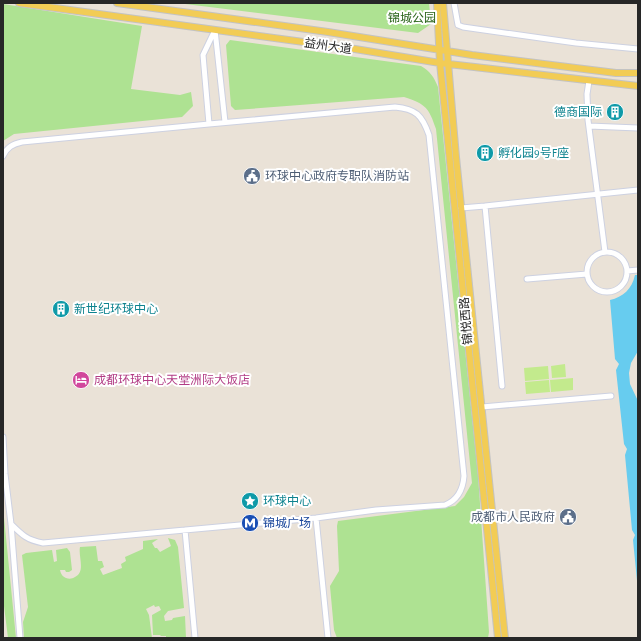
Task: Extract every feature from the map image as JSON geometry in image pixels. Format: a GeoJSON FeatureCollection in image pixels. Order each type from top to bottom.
{"type":"FeatureCollection","features":[{"type":"Feature","properties":{"kind":"main road","name":"益州大道"},"geometry":{"type":"LineString","coordinates":[[19,3],[440,63],[638,86]]}},
{"type":"Feature","properties":{"kind":"main road","name":"益州大道"},"geometry":{"type":"LineString","coordinates":[[117,3],[448,50],[472,55],[616,72],[638,73]]}},
{"type":"Feature","properties":{"kind":"main road","name":"锦悦西路"},"geometry":{"type":"LineString","coordinates":[[437,3],[440,63],[498,638]]}},
{"type":"Feature","properties":{"kind":"main road","name":"锦悦西路"},"geometry":{"type":"LineString","coordinates":[[444,3],[461,208],[504,638]]}},
{"type":"Feature","properties":{"kind":"street"},"geometry":{"type":"LineString","coordinates":[[454,3],[458,25],[463,27],[576,43],[638,49]]}},
{"type":"Feature","properties":{"kind":"street"},"geometry":{"type":"LineString","coordinates":[[215,30],[225,122]]}},
{"type":"Feature","properties":{"kind":"street"},"geometry":{"type":"LineString","coordinates":[[209,124],[203,55],[215,30]]}},
{"type":"Feature","properties":{"kind":"street"},"geometry":{"type":"LineString","coordinates":[[589,81],[587,94],[589,126],[605,252]]}},
{"type":"Feature","properties":{"kind":"street"},"geometry":{"type":"LineString","coordinates":[[3,156],[8,148],[22,142],[395,107],[407,108],[418,114],[425,122],[429,135],[464,476],[463,486],[458,496],[450,503],[444,505],[376,510],[316,518],[42,543],[31,541],[11,524]]}},
{"type":"Feature","properties":{"kind":"street"},"geometry":{"type":"LineString","coordinates":[[589,126],[638,128]]}},
{"type":"Feature","properties":{"kind":"street"},"geometry":{"type":"LineString","coordinates":[[461,208],[638,190]]}},
{"type":"Feature","properties":{"kind":"street"},"geometry":{"type":"LineString","coordinates":[[485,206],[502,386]]}},
{"type":"Feature","properties":{"kind":"street"},"geometry":{"type":"LineString","coordinates":[[605,252],[617,254],[626,264],[627,271],[624,283],[619,288],[607,292],[601,291],[591,285],[587,274],[593,257],[599,253],[605,252]]}},
{"type":"Feature","properties":{"kind":"street"},"geometry":{"type":"LineString","coordinates":[[627,271],[638,270]]}},
{"type":"Feature","properties":{"kind":"street"},"geometry":{"type":"LineString","coordinates":[[527,279],[587,274]]}},
{"type":"Feature","properties":{"kind":"street"},"geometry":{"type":"LineString","coordinates":[[482,407],[611,396]]}},
{"type":"Feature","properties":{"kind":"street"},"geometry":{"type":"LineString","coordinates":[[3,437],[20,638]]}},
{"type":"Feature","properties":{"kind":"street"},"geometry":{"type":"LineString","coordinates":[[316,518],[328,638]]}},
{"type":"Feature","properties":{"kind":"street"},"geometry":{"type":"LineString","coordinates":[[185,530],[195,638]]}},
{"type":"Feature","properties":{"kind":"green space","name":"锦城公园"},"geometry":{"type":"Polygon","coordinates":[[[177,3],[429,3],[431,24],[418,33],[177,3]]]}},
{"type":"Feature","properties":{"kind":"green space"},"geometry":{"type":"Polygon","coordinates":[[[3,4],[142,26],[131,89],[180,95],[191,92],[193,106],[182,117],[14,134],[3,141],[3,4]]]}},
{"type":"Feature","properties":{"kind":"green space"},"geometry":{"type":"Polygon","coordinates":[[[230,40],[421,66],[429,72],[438,87],[478,475],[489,632],[488,638],[337,638],[334,630],[330,586],[339,571],[338,521],[455,506],[464,497],[472,483],[436,129],[429,111],[417,102],[404,97],[235,110],[231,106],[226,45],[230,40]]]}},
{"type":"Feature","properties":{"kind":"green space"},"geometry":{"type":"Polygon","coordinates":[[[565,364],[566,377],[552,378],[551,366],[565,364]]]}},
{"type":"Feature","properties":{"kind":"green space"},"geometry":{"type":"Polygon","coordinates":[[[548,366],[549,379],[525,381],[524,368],[548,366]]]}},
{"type":"Feature","properties":{"kind":"green space"},"geometry":{"type":"Polygon","coordinates":[[[573,378],[573,390],[551,392],[550,380],[573,378]]]}},
{"type":"Feature","properties":{"kind":"green space"},"geometry":{"type":"Polygon","coordinates":[[[549,380],[550,392],[526,394],[525,382],[549,380]]]}},
{"type":"Feature","properties":{"kind":"green space"},"geometry":{"type":"Polygon","coordinates":[[[3,507],[16,638],[8,638],[3,598],[3,507]]]}},
{"type":"Feature","properties":{"kind":"green space"},"geometry":{"type":"Polygon","coordinates":[[[168,538],[175,540],[178,547],[184,608],[168,611],[164,616],[165,621],[185,616],[186,638],[166,638],[166,636],[153,635],[152,615],[161,610],[159,606],[155,607],[154,605],[146,609],[149,615],[152,638],[24,638],[23,622],[28,607],[22,555],[26,553],[52,550],[54,562],[57,561],[56,550],[67,548],[70,552],[72,570],[66,572],[65,570],[60,570],[61,574],[70,579],[78,575],[81,568],[80,547],[96,546],[98,561],[102,561],[104,567],[100,569],[103,575],[122,568],[121,564],[126,561],[125,557],[143,549],[143,541],[158,539],[152,543],[160,552],[171,546],[168,538]]]}},
{"type":"Feature","properties":{"kind":"water"},"geometry":{"type":"Polygon","coordinates":[[[635,275],[638,275],[638,351],[631,363],[629,373],[630,384],[638,401],[638,591],[633,540],[635,535],[632,530],[625,455],[627,449],[624,444],[616,370],[619,364],[615,359],[610,300],[619,297],[626,292],[632,284],[635,275]]]}},
{"type":"Feature","properties":{"kind":"place","name":"德商国际"},"geometry":{"type":"Point","coordinates":[615,112]}},
{"type":"Feature","properties":{"kind":"place","name":"孵化园9号F座"},"geometry":{"type":"Point","coordinates":[485,153]}},
{"type":"Feature","properties":{"kind":"place","name":"环球中心政府专职队消防站"},"geometry":{"type":"Point","coordinates":[252,176]}},
{"type":"Feature","properties":{"kind":"place","name":"新世纪环球中心"},"geometry":{"type":"Point","coordinates":[61,309]}},
{"type":"Feature","properties":{"kind":"place","name":"成都环球中心天堂洲际大饭店"},"geometry":{"type":"Point","coordinates":[81,380]}},
{"type":"Feature","properties":{"kind":"place","name":"环球中心"},"geometry":{"type":"Point","coordinates":[250,501]}},
{"type":"Feature","properties":{"kind":"place","name":"成都市人民政府"},"geometry":{"type":"Point","coordinates":[568,517]}},
{"type":"Feature","properties":{"kind":"place","name":"锦城广场"},"geometry":{"type":"Point","coordinates":[250,523]}}]}
